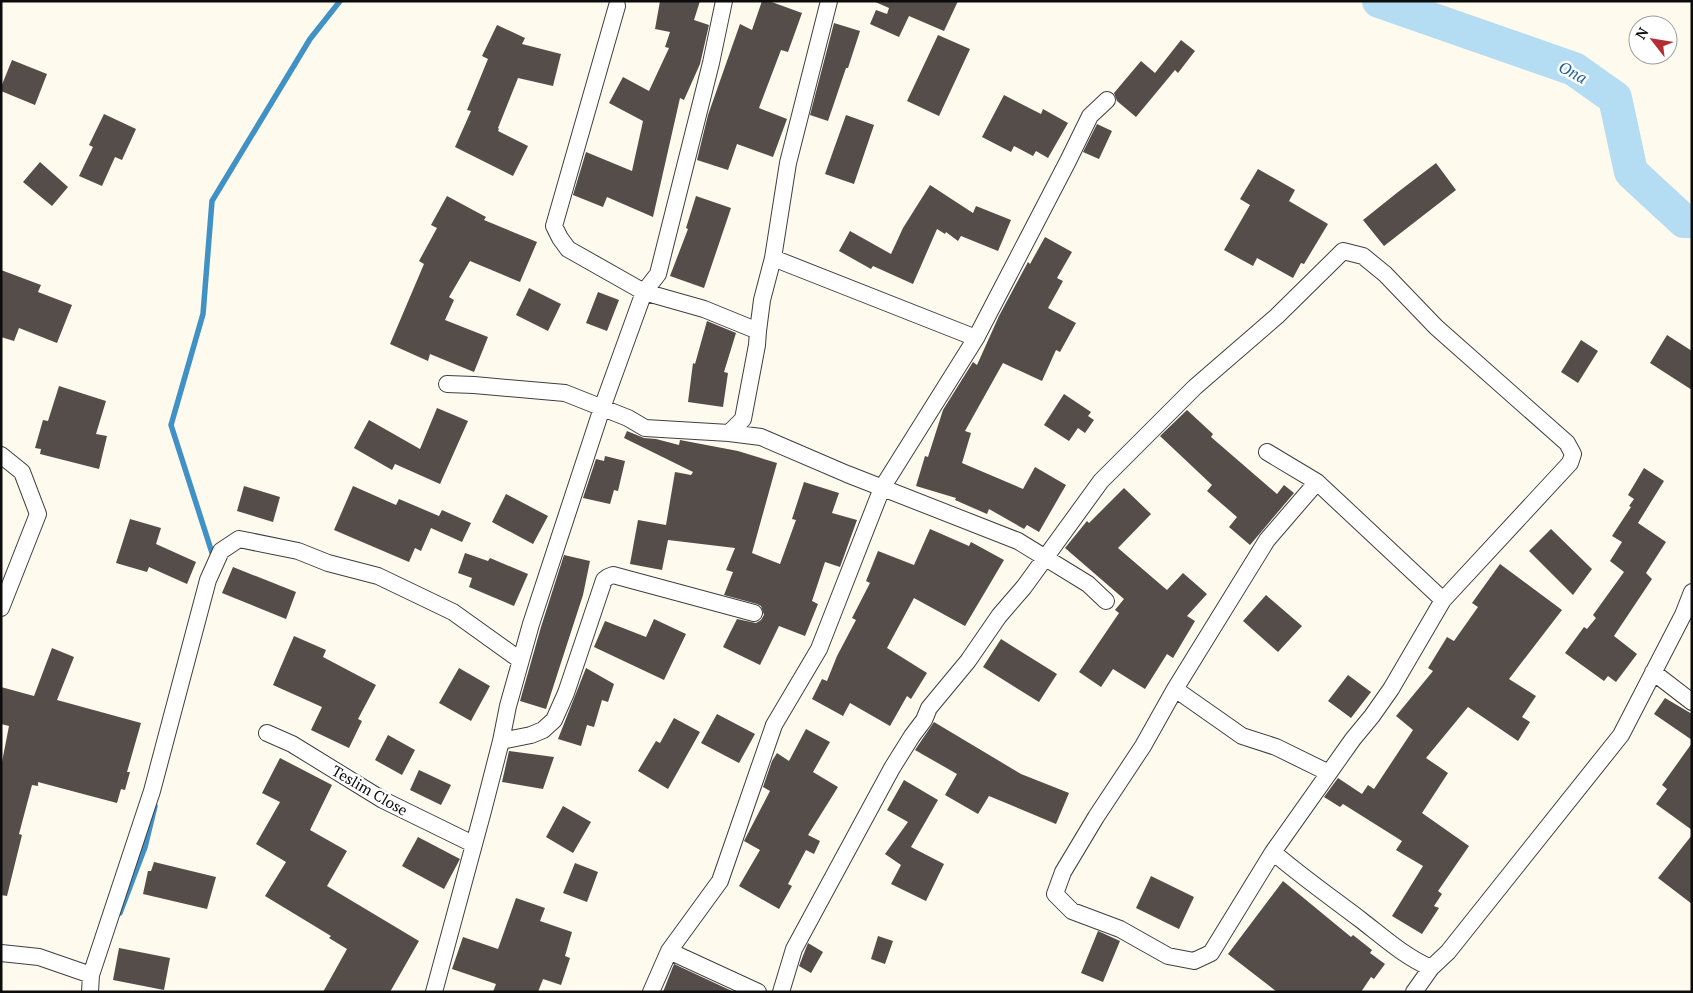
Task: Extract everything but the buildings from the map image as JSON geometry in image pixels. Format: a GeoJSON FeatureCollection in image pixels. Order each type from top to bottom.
{"type":"FeatureCollection","features":[{"type":"Feature","properties":{"kind":"street"},"geometry":{"type":"LineString","coordinates":[[434,992],[501,741],[520,660],[602,408],[644,292],[658,274],[711,63],[724,1]]}},
{"type":"Feature","properties":{"kind":"street"},"geometry":{"type":"LineString","coordinates":[[729,432],[743,418],[757,345],[762,300],[773,258],[788,163],[828,1]]}},
{"type":"Feature","properties":{"kind":"street"},"geometry":{"type":"LineString","coordinates":[[617,6],[554,226],[568,249],[644,292],[704,309],[758,331]]}},
{"type":"Feature","properties":{"kind":"street"},"geometry":{"type":"LineString","coordinates":[[651,992],[669,951],[720,881],[774,725],[819,649],[882,488],[976,338],[1090,116],[1107,100]]}},
{"type":"Feature","properties":{"kind":"street"},"geometry":{"type":"LineString","coordinates":[[781,992],[794,949],[892,768],[924,720],[928,708],[968,661],[999,616],[1024,588],[1101,481],[1195,387],[1276,316],[1343,251],[1363,256],[1385,274],[1436,327],[1567,443],[1572,454],[1570,463],[1443,600],[1391,689],[1273,852],[1211,953],[1194,961],[1168,956],[1120,929],[1072,911],[1055,894],[1063,872],[1072,856],[1143,746],[1175,689],[1267,540],[1317,482]]}},
{"type":"Feature","properties":{"kind":"street"},"geometry":{"type":"LineString","coordinates":[[773,258],[976,338]]}},
{"type":"Feature","properties":{"kind":"street"},"geometry":{"type":"LineString","coordinates":[[447,384],[474,384],[565,393],[628,418],[645,428],[729,432],[761,437],[882,488],[1018,541],[1088,584],[1106,600]]}},
{"type":"Feature","properties":{"kind":"street"},"geometry":{"type":"LineString","coordinates":[[1266,452],[1317,482],[1443,600]]}},
{"type":"Feature","properties":{"kind":"street"},"geometry":{"type":"LineString","coordinates":[[1,455],[22,472],[38,514],[1,608]]}},
{"type":"Feature","properties":{"kind":"street"},"geometry":{"type":"LineString","coordinates":[[1,953],[39,957],[90,984],[152,791],[208,580],[221,550],[239,539],[298,551],[328,563],[378,576],[453,612],[520,660]]}},
{"type":"Feature","properties":{"kind":"street"},"geometry":{"type":"LineString","coordinates":[[501,741],[531,735],[543,730],[554,720],[566,693],[604,580],[610,576],[614,575],[754,613]]}},
{"type":"Feature","properties":{"kind":"street"},"geometry":{"type":"LineString","coordinates":[[1414,992],[1431,968],[1448,952],[1621,735],[1683,615],[1692,592]]}},
{"type":"Feature","properties":{"kind":"street"},"geometry":{"type":"LineString","coordinates":[[1653,672],[1692,702]]}},
{"type":"Feature","properties":{"kind":"street"},"geometry":{"type":"LineString","coordinates":[[1175,689],[1242,736],[1276,747],[1329,773]]}},
{"type":"Feature","properties":{"kind":"street","name":"Teslim Close"},"geometry":{"type":"LineString","coordinates":[[267,733],[292,744],[383,800],[474,844]]}},
{"type":"Feature","properties":{"kind":"street"},"geometry":{"type":"LineString","coordinates":[[1273,852],[1400,949],[1421,964],[1431,968]]}},
{"type":"Feature","properties":{"kind":"street"},"geometry":{"type":"LineString","coordinates":[[669,951],[758,992]]}},
{"type":"Feature","properties":{"kind":"waterway"},"geometry":{"type":"LineString","coordinates":[[214,559],[171,425],[203,314],[212,201],[310,39],[340,1]]}},
{"type":"Feature","properties":{"kind":"waterway","name":"Ona"},"geometry":{"type":"LineString","coordinates":[[1379,1],[1574,69],[1615,98],[1631,172],[1684,221],[1692,221]]}},
{"type":"Feature","properties":{"kind":"waterway"},"geometry":{"type":"LineString","coordinates":[[120,913],[145,847],[155,806]]}}]}
